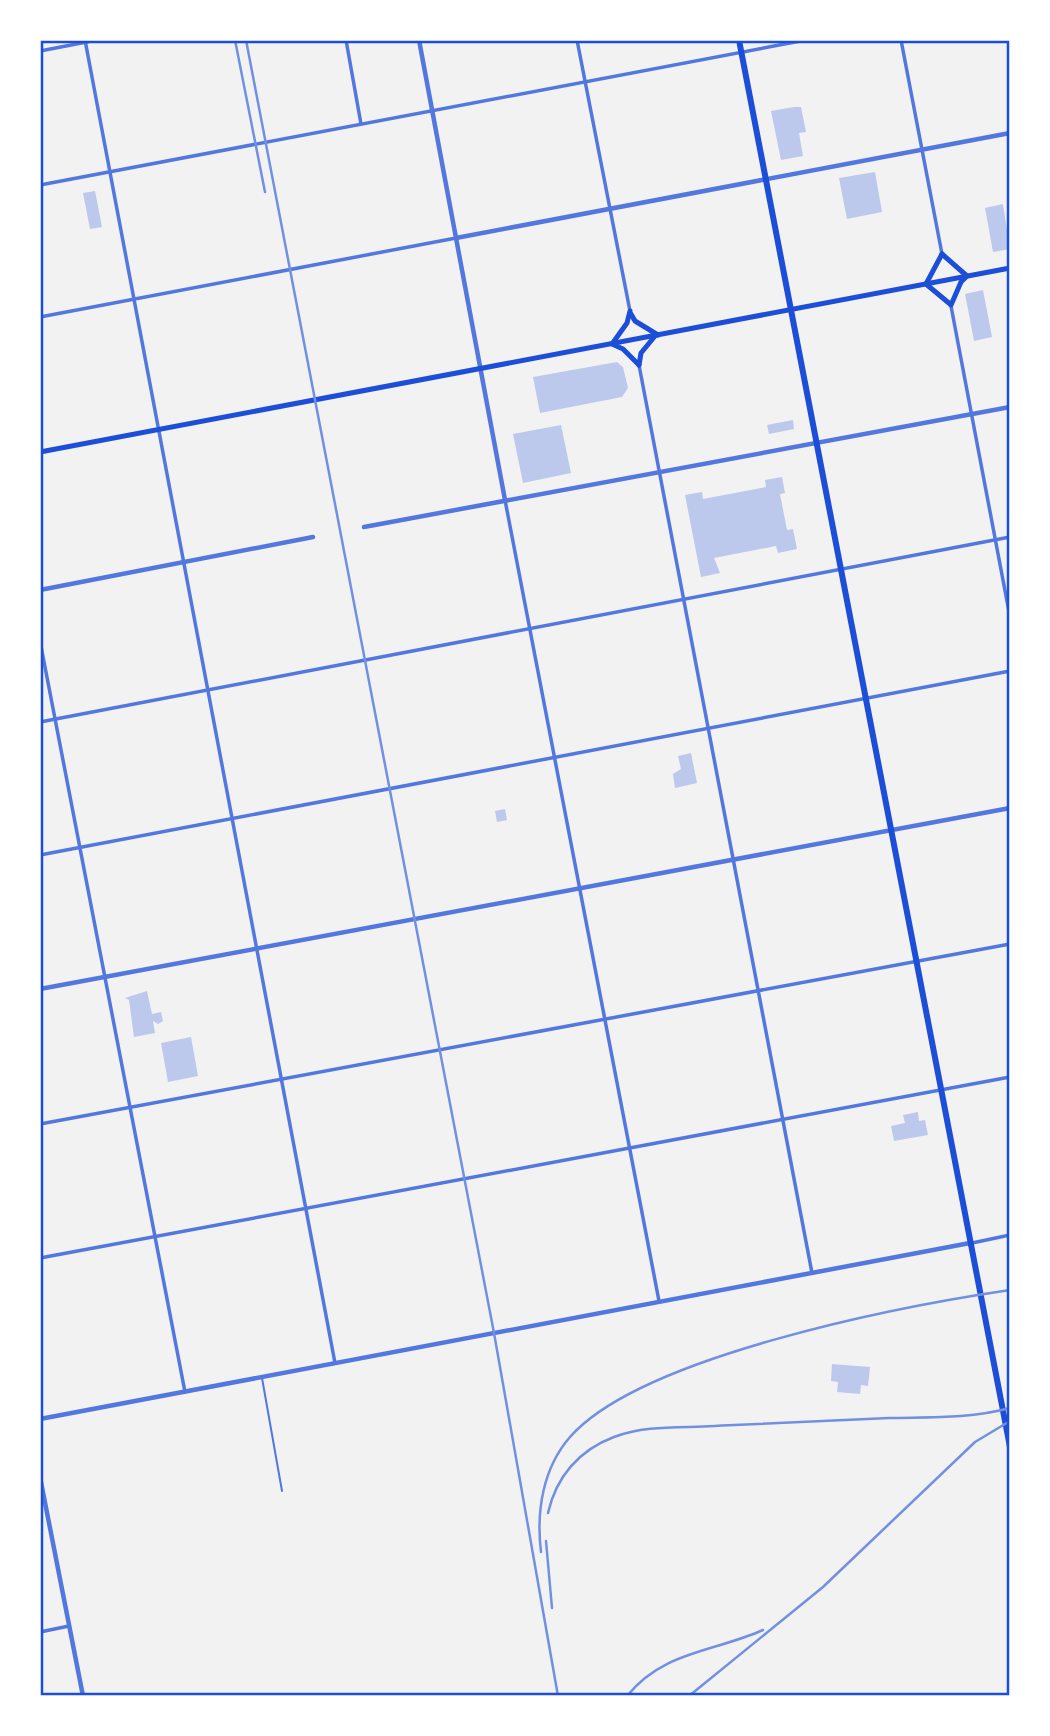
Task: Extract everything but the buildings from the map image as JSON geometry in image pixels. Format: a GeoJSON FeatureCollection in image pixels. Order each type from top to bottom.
{"type":"FeatureCollection","features":[{"type":"Feature","properties":{"kind":"main road"},"geometry":{"type":"LineString","coordinates":[[739,40],[1010,1447]]}},
{"type":"Feature","properties":{"kind":"main road"},"geometry":{"type":"LineString","coordinates":[[926,284],[942,254],[967,276]]}},
{"type":"Feature","properties":{"kind":"main road"},"geometry":{"type":"LineString","coordinates":[[40,452],[1010,268]]}},
{"type":"Feature","properties":{"kind":"main road"},"geometry":{"type":"LineString","coordinates":[[926,284],[951,305],[961,282],[967,276]]}},
{"type":"Feature","properties":{"kind":"main road"},"geometry":{"type":"LineString","coordinates":[[629,311],[635,321],[658,335]]}},
{"type":"Feature","properties":{"kind":"main road"},"geometry":{"type":"LineString","coordinates":[[612,344],[627,323],[629,311]]}},
{"type":"Feature","properties":{"kind":"main road"},"geometry":{"type":"LineString","coordinates":[[612,344],[623,349],[639,365],[647,343],[658,335]]}},
{"type":"Feature","properties":{"kind":"street"},"geometry":{"type":"LineString","coordinates":[[40,51],[97,40]]}},
{"type":"Feature","properties":{"kind":"street"},"geometry":{"type":"LineString","coordinates":[[346,40],[361,124]]}},
{"type":"Feature","properties":{"kind":"street"},"geometry":{"type":"LineString","coordinates":[[419,40],[659,1301]]}},
{"type":"Feature","properties":{"kind":"street"},"geometry":{"type":"LineString","coordinates":[[577,40],[629,311]]}},
{"type":"Feature","properties":{"kind":"street"},"geometry":{"type":"LineString","coordinates":[[40,185],[806,40]]}},
{"type":"Feature","properties":{"kind":"street"},"geometry":{"type":"LineString","coordinates":[[901,40],[942,254]]}},
{"type":"Feature","properties":{"kind":"street"},"geometry":{"type":"LineString","coordinates":[[85,41],[335,1363]]}},
{"type":"Feature","properties":{"kind":"street"},"geometry":{"type":"LineString","coordinates":[[40,317],[1010,133]]}},
{"type":"Feature","properties":{"kind":"street"},"geometry":{"type":"LineString","coordinates":[[951,305],[1010,617]]}},
{"type":"Feature","properties":{"kind":"street"},"geometry":{"type":"LineString","coordinates":[[639,365],[812,1273]]}},
{"type":"Feature","properties":{"kind":"street"},"geometry":{"type":"LineString","coordinates":[[364,527],[1010,407]]}},
{"type":"Feature","properties":{"kind":"street"},"geometry":{"type":"LineString","coordinates":[[40,590],[313,537]]}},
{"type":"Feature","properties":{"kind":"street"},"geometry":{"type":"LineString","coordinates":[[40,722],[530,631],[1010,537]]}},
{"type":"Feature","properties":{"kind":"street"},"geometry":{"type":"LineString","coordinates":[[40,641],[185,1392]]}},
{"type":"Feature","properties":{"kind":"street"},"geometry":{"type":"LineString","coordinates":[[40,855],[1010,671]]}},
{"type":"Feature","properties":{"kind":"street"},"geometry":{"type":"LineString","coordinates":[[40,989],[1010,808]]}},
{"type":"Feature","properties":{"kind":"street"},"geometry":{"type":"LineString","coordinates":[[40,1125],[1010,944]]}},
{"type":"Feature","properties":{"kind":"street"},"geometry":{"type":"LineString","coordinates":[[40,1258],[307,1207],[455,1183],[1010,1077]]}},
{"type":"Feature","properties":{"kind":"street"},"geometry":{"type":"LineString","coordinates":[[40,1419],[1010,1235]]}},
{"type":"Feature","properties":{"kind":"street"},"geometry":{"type":"LineString","coordinates":[[40,1477],[83,1696]]}},
{"type":"Feature","properties":{"kind":"street"},"geometry":{"type":"LineString","coordinates":[[40,1632],[69,1626]]}},
{"type":"Feature","properties":{"kind":"lane"},"geometry":{"type":"LineString","coordinates":[[262,1377],[282,1491]]}},
{"type":"Feature","properties":{"kind":"railway"},"geometry":{"type":"LineString","coordinates":[[235,40],[265,192]]}},
{"type":"Feature","properties":{"kind":"railway"},"geometry":{"type":"LineString","coordinates":[[246,40],[494,1333],[558,1696]]}},
{"type":"Feature","properties":{"kind":"railway"},"geometry":{"type":"LineString","coordinates":[[541,1552],[541,1506],[553,1462],[570,1437],[605,1408],[654,1382],[712,1359],[776,1339],[906,1308],[1010,1290]]}},
{"type":"Feature","properties":{"kind":"railway"},"geometry":{"type":"LineString","coordinates":[[548,1513],[563,1477],[580,1457],[601,1443],[638,1430],[950,1417],[1010,1408]]}},
{"type":"Feature","properties":{"kind":"railway"},"geometry":{"type":"LineString","coordinates":[[689,1696],[823,1587],[975,1442],[1010,1421]]}},
{"type":"Feature","properties":{"kind":"railway"},"geometry":{"type":"LineString","coordinates":[[546,1541],[552,1608]]}},
{"type":"Feature","properties":{"kind":"railway"},"geometry":{"type":"LineString","coordinates":[[627,1696],[641,1681],[673,1661],[763,1630]]}}]}
